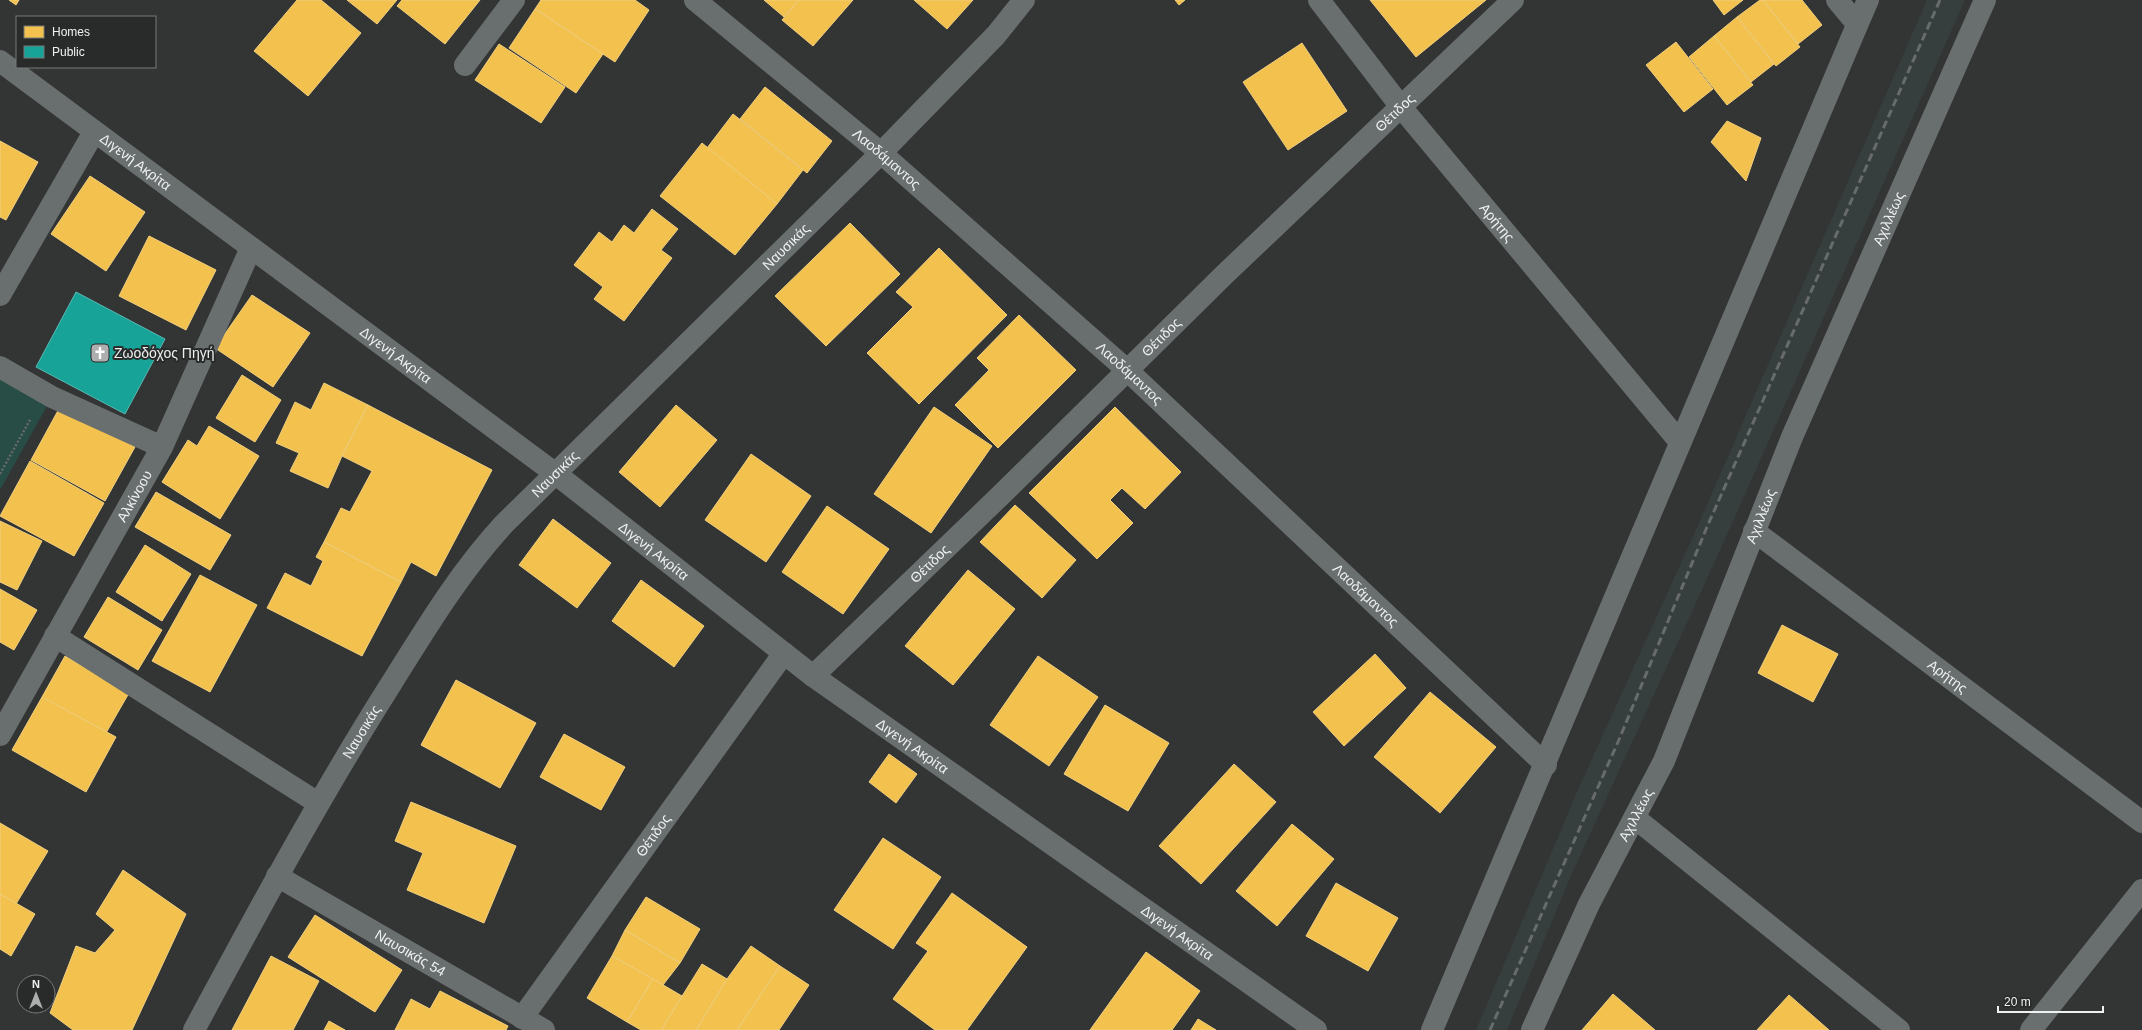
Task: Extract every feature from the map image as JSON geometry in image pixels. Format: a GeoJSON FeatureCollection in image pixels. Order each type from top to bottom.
{"type":"FeatureCollection","features":[{"type":"Feature","properties":{"kind":"street"},"geometry":{"type":"LineString","coordinates":[[465,65],[514,0]]}},
{"type":"Feature","properties":{"kind":"street","name":"Λαοδάμαντος"},"geometry":{"type":"LineString","coordinates":[[695,0],[881,153],[1127,370],[1546,765]]}},
{"type":"Feature","properties":{"kind":"street","name":"Ναυσικάς"},"geometry":{"type":"LineString","coordinates":[[194,1030],[318,803],[414,646],[466,568],[504,524],[881,153],[996,35],[1024,0]]}},
{"type":"Feature","properties":{"kind":"street","name":"Αρήτης"},"geometry":{"type":"LineString","coordinates":[[1319,0],[1401,107],[1679,441]]}},
{"type":"Feature","properties":{"kind":"street","name":"Θέτιδος"},"geometry":{"type":"LineString","coordinates":[[813,676],[1002,494],[1127,370],[1513,0]]}},
{"type":"Feature","properties":{"kind":"street"},"geometry":{"type":"LineString","coordinates":[[1837,0],[1857,24]]}},
{"type":"Feature","properties":{"kind":"street"},"geometry":{"type":"LineString","coordinates":[[1432,1030],[1546,765],[1679,441],[1868,0]]}},
{"type":"Feature","properties":{"kind":"street","name":"Αχιλλέως"},"geometry":{"type":"LineString","coordinates":[[1532,1030],[1589,904],[1664,761],[1792,437],[1985,0]]}},
{"type":"Feature","properties":{"kind":"street","name":"Διγενή Ακρίτα"},"geometry":{"type":"LineString","coordinates":[[0,61],[556,474],[813,676],[1316,1030]]}},
{"type":"Feature","properties":{"kind":"street"},"geometry":{"type":"LineString","coordinates":[[0,295],[94,132]]}},
{"type":"Feature","properties":{"kind":"street","name":"Αλκίνοου"},"geometry":{"type":"LineString","coordinates":[[0,735],[162,447],[251,248]]}},
{"type":"Feature","properties":{"kind":"street"},"geometry":{"type":"LineString","coordinates":[[0,367],[45,393],[162,447]]}},
{"type":"Feature","properties":{"kind":"street","name":"Αρήτης"},"geometry":{"type":"LineString","coordinates":[[1754,531],[2142,822]]}},
{"type":"Feature","properties":{"kind":"street"},"geometry":{"type":"LineString","coordinates":[[55,636],[318,803]]}},
{"type":"Feature","properties":{"kind":"street","name":"Θέτιδος"},"geometry":{"type":"LineString","coordinates":[[522,1018],[784,653]]}},
{"type":"Feature","properties":{"kind":"street"},"geometry":{"type":"LineString","coordinates":[[1635,818],[1899,1030]]}},
{"type":"Feature","properties":{"kind":"street","name":"Ναυσικάς 54"},"geometry":{"type":"LineString","coordinates":[[277,876],[544,1030]]}},
{"type":"Feature","properties":{"kind":"street"},"geometry":{"type":"LineString","coordinates":[[2031,1030],[2142,890]]}},
{"type":"Feature","properties":{"kind":"path"},"geometry":{"type":"LineString","coordinates":[[0,474],[45,393]]}},
{"type":"Feature","properties":{"kind":"shaded area"},"geometry":{"type":"Polygon","coordinates":[[[1927,0],[1965,0],[1718,555],[1570,878],[1507,1030],[1476,1030],[1580,785],[1695,532],[1927,0]]]}},
{"type":"Feature","properties":{"kind":"green space"},"geometry":{"type":"Polygon","coordinates":[[[0,367],[52,397],[0,490],[0,367]]]}},
{"type":"Feature","properties":{"kind":"building: Homes"},"geometry":{"type":"Polygon","coordinates":[[[9,0],[19,0],[16,5],[9,0]]]}},
{"type":"Feature","properties":{"kind":"building: Homes"},"geometry":{"type":"Polygon","coordinates":[[[297,0],[321,0],[361,33],[308,96],[254,51],[297,0]]]}},
{"type":"Feature","properties":{"kind":"building: Homes"},"geometry":{"type":"Polygon","coordinates":[[[347,0],[397,0],[377,24],[347,0]]]}},
{"type":"Feature","properties":{"kind":"building: Homes"},"geometry":{"type":"Polygon","coordinates":[[[402,0],[480,0],[445,44],[397,6],[402,0]]]}},
{"type":"Feature","properties":{"kind":"building: Homes"},"geometry":{"type":"Polygon","coordinates":[[[541,0],[635,0],[649,10],[615,62],[535,9],[541,0]]]}},
{"type":"Feature","properties":{"kind":"building: Homes"},"geometry":{"type":"Polygon","coordinates":[[[764,0],[799,0],[784,17],[764,0]]]}},
{"type":"Feature","properties":{"kind":"building: Homes"},"geometry":{"type":"Polygon","coordinates":[[[799,0],[853,0],[813,46],[782,20],[799,0]]]}},
{"type":"Feature","properties":{"kind":"building: Homes"},"geometry":{"type":"Polygon","coordinates":[[[914,0],[973,0],[947,29],[914,0]]]}},
{"type":"Feature","properties":{"kind":"building: Homes"},"geometry":{"type":"Polygon","coordinates":[[[1175,0],[1185,0],[1179,5],[1175,0]]]}},
{"type":"Feature","properties":{"kind":"building: Homes"},"geometry":{"type":"Polygon","coordinates":[[[1370,0],[1486,0],[1416,57],[1370,0]]]}},
{"type":"Feature","properties":{"kind":"building: Homes"},"geometry":{"type":"Polygon","coordinates":[[[1713,0],[1743,0],[1724,15],[1713,0]]]}},
{"type":"Feature","properties":{"kind":"building: Homes"},"geometry":{"type":"Polygon","coordinates":[[[1760,0],[1763,0],[1800,47],[1776,66],[1737,17],[1760,0]]]}},
{"type":"Feature","properties":{"kind":"building: Homes"},"geometry":{"type":"Polygon","coordinates":[[[1763,0],[1802,0],[1822,25],[1798,44],[1763,0]]]}},
{"type":"Feature","properties":{"kind":"building: Homes"},"geometry":{"type":"Polygon","coordinates":[[[535,9],[603,54],[576,93],[509,48],[535,9]]]}},
{"type":"Feature","properties":{"kind":"building: Homes"},"geometry":{"type":"Polygon","coordinates":[[[1737,17],[1774,64],[1751,82],[1714,36],[1737,17]]]}},
{"type":"Feature","properties":{"kind":"building: Homes"},"geometry":{"type":"Polygon","coordinates":[[[1714,36],[1753,85],[1727,105],[1689,57],[1714,36]]]}},
{"type":"Feature","properties":{"kind":"building: Homes"},"geometry":{"type":"Polygon","coordinates":[[[1676,42],[1713,89],[1684,112],[1646,65],[1676,42]]]}},
{"type":"Feature","properties":{"kind":"building: Homes"},"geometry":{"type":"Polygon","coordinates":[[[1302,43],[1347,111],[1288,150],[1243,82],[1302,43]]]}},
{"type":"Feature","properties":{"kind":"building: Homes"},"geometry":{"type":"Polygon","coordinates":[[[499,44],[565,87],[541,123],[475,80],[499,44]]]}},
{"type":"Feature","properties":{"kind":"building: Homes"},"geometry":{"type":"Polygon","coordinates":[[[765,87],[832,141],[807,173],[740,119],[765,87]]]}},
{"type":"Feature","properties":{"kind":"building: Homes"},"geometry":{"type":"Polygon","coordinates":[[[733,114],[803,170],[777,204],[707,148],[733,114]]]}},
{"type":"Feature","properties":{"kind":"building: Homes"},"geometry":{"type":"Polygon","coordinates":[[[1727,121],[1761,138],[1746,181],[1711,142],[1727,121]]]}},
{"type":"Feature","properties":{"kind":"building: Homes"},"geometry":{"type":"Polygon","coordinates":[[[0,141],[38,162],[6,220],[0,217],[0,141]]]}},
{"type":"Feature","properties":{"kind":"building: Homes"},"geometry":{"type":"Polygon","coordinates":[[[702,143],[777,204],[735,255],[660,196],[702,143]]]}},
{"type":"Feature","properties":{"kind":"building: Homes"},"geometry":{"type":"Polygon","coordinates":[[[90,176],[145,212],[106,271],[51,234],[90,176]]]}},
{"type":"Feature","properties":{"kind":"building: Homes"},"geometry":{"type":"Polygon","coordinates":[[[652,209],[678,229],[661,250],[672,258],[624,321],[594,299],[603,287],[574,265],[599,232],[612,242],[624,225],[634,233],[652,209]]]}},
{"type":"Feature","properties":{"kind":"building: Homes"},"geometry":{"type":"Polygon","coordinates":[[[850,223],[900,274],[826,346],[775,296],[850,223]]]}},
{"type":"Feature","properties":{"kind":"building: Homes"},"geometry":{"type":"Polygon","coordinates":[[[149,236],[216,270],[186,330],[119,296],[149,236]]]}},
{"type":"Feature","properties":{"kind":"building: Homes"},"geometry":{"type":"Polygon","coordinates":[[[939,248],[1007,315],[919,404],[867,353],[913,307],[896,292],[939,248]]]}},
{"type":"Feature","properties":{"kind":"building: Homes"},"geometry":{"type":"Polygon","coordinates":[[[252,295],[310,333],[273,387],[215,348],[252,295]]]}},
{"type":"Feature","properties":{"kind":"building: Homes"},"geometry":{"type":"Polygon","coordinates":[[[1019,315],[1076,370],[998,448],[955,405],[989,370],[977,358],[1019,315]]]}},
{"type":"Feature","properties":{"kind":"building: Homes"},"geometry":{"type":"Polygon","coordinates":[[[242,375],[281,400],[255,442],[216,418],[242,375]]]}},
{"type":"Feature","properties":{"kind":"building: Homes"},"geometry":{"type":"Polygon","coordinates":[[[324,383],[368,405],[342,456],[328,488],[290,471],[299,453],[276,443],[295,402],[311,410],[324,383]]]}},
{"type":"Feature","properties":{"kind":"building: Homes"},"geometry":{"type":"Polygon","coordinates":[[[61,405],[135,447],[105,501],[31,460],[61,405]]]}},
{"type":"Feature","properties":{"kind":"building: Homes"},"geometry":{"type":"Polygon","coordinates":[[[368,405],[492,470],[436,576],[411,562],[401,582],[324,542],[341,508],[350,512],[372,471],[342,456],[368,405]]]}},
{"type":"Feature","properties":{"kind":"building: Homes"},"geometry":{"type":"Polygon","coordinates":[[[676,405],[717,440],[660,507],[619,472],[676,405]]]}},
{"type":"Feature","properties":{"kind":"building: Homes"},"geometry":{"type":"Polygon","coordinates":[[[934,407],[992,446],[931,533],[874,494],[934,407]]]}},
{"type":"Feature","properties":{"kind":"building: Homes"},"geometry":{"type":"Polygon","coordinates":[[[1115,407],[1181,472],[1145,509],[1122,488],[1110,500],[1133,523],[1097,559],[1029,493],[1115,407]]]}},
{"type":"Feature","properties":{"kind":"building: Homes"},"geometry":{"type":"Polygon","coordinates":[[[209,426],[259,456],[220,519],[162,482],[188,440],[197,446],[209,426]]]}},
{"type":"Feature","properties":{"kind":"building: Homes"},"geometry":{"type":"Polygon","coordinates":[[[751,454],[811,496],[766,562],[705,520],[751,454]]]}},
{"type":"Feature","properties":{"kind":"building: Homes"},"geometry":{"type":"Polygon","coordinates":[[[30,461],[104,503],[74,556],[0,516],[30,461]]]}},
{"type":"Feature","properties":{"kind":"building: Homes"},"geometry":{"type":"Polygon","coordinates":[[[156,492],[231,535],[210,570],[135,527],[156,492]]]}},
{"type":"Feature","properties":{"kind":"building: Homes"},"geometry":{"type":"Polygon","coordinates":[[[1015,505],[1076,560],[1042,598],[980,542],[1015,505]]]}},
{"type":"Feature","properties":{"kind":"building: Homes"},"geometry":{"type":"Polygon","coordinates":[[[827,506],[889,549],[843,614],[782,572],[827,506]]]}},
{"type":"Feature","properties":{"kind":"building: Homes"},"geometry":{"type":"Polygon","coordinates":[[[553,519],[611,563],[577,608],[519,565],[553,519]]]}},
{"type":"Feature","properties":{"kind":"building: Homes"},"geometry":{"type":"Polygon","coordinates":[[[0,521],[42,541],[17,590],[0,582],[0,521]]]}},
{"type":"Feature","properties":{"kind":"building: Homes"},"geometry":{"type":"Polygon","coordinates":[[[324,542],[401,582],[362,656],[267,608],[285,573],[311,586],[323,561],[316,557],[324,542]]]}},
{"type":"Feature","properties":{"kind":"building: Homes"},"geometry":{"type":"Polygon","coordinates":[[[145,545],[191,574],[162,621],[116,592],[145,545]]]}},
{"type":"Feature","properties":{"kind":"building: Homes"},"geometry":{"type":"Polygon","coordinates":[[[968,570],[1015,609],[953,685],[905,646],[968,570]]]}},
{"type":"Feature","properties":{"kind":"building: Homes"},"geometry":{"type":"Polygon","coordinates":[[[200,575],[257,605],[210,692],[152,661],[200,575]]]}},
{"type":"Feature","properties":{"kind":"building: Homes"},"geometry":{"type":"Polygon","coordinates":[[[641,580],[704,626],[674,667],[612,621],[641,580]]]}},
{"type":"Feature","properties":{"kind":"building: Homes"},"geometry":{"type":"Polygon","coordinates":[[[0,589],[37,610],[14,650],[0,642],[0,589]]]}},
{"type":"Feature","properties":{"kind":"building: Homes"},"geometry":{"type":"Polygon","coordinates":[[[108,597],[162,630],[138,670],[84,637],[108,597]]]}},
{"type":"Feature","properties":{"kind":"building: Homes"},"geometry":{"type":"Polygon","coordinates":[[[1782,625],[1838,654],[1813,702],[1758,673],[1782,625]]]}},
{"type":"Feature","properties":{"kind":"building: Homes"},"geometry":{"type":"Polygon","coordinates":[[[1375,654],[1406,688],[1344,746],[1313,712],[1375,654]]]}},
{"type":"Feature","properties":{"kind":"building: Homes"},"geometry":{"type":"Polygon","coordinates":[[[65,656],[129,693],[106,733],[42,697],[65,656]]]}},
{"type":"Feature","properties":{"kind":"building: Homes"},"geometry":{"type":"Polygon","coordinates":[[[1038,656],[1098,697],[1049,766],[990,725],[1038,656]]]}},
{"type":"Feature","properties":{"kind":"building: Homes"},"geometry":{"type":"Polygon","coordinates":[[[456,680],[536,723],[500,788],[421,745],[456,680]]]}},
{"type":"Feature","properties":{"kind":"building: Homes"},"geometry":{"type":"Polygon","coordinates":[[[1430,692],[1496,747],[1440,813],[1374,757],[1430,692]]]}},
{"type":"Feature","properties":{"kind":"building: Homes"},"geometry":{"type":"Polygon","coordinates":[[[42,697],[116,737],[86,792],[12,750],[42,697]]]}},
{"type":"Feature","properties":{"kind":"building: Homes"},"geometry":{"type":"Polygon","coordinates":[[[1105,705],[1169,743],[1128,811],[1064,774],[1105,705]]]}},
{"type":"Feature","properties":{"kind":"building: Homes"},"geometry":{"type":"Polygon","coordinates":[[[564,734],[625,767],[601,810],[540,777],[564,734]]]}},
{"type":"Feature","properties":{"kind":"building: Homes"},"geometry":{"type":"Polygon","coordinates":[[[889,754],[917,774],[896,803],[869,782],[889,754]]]}},
{"type":"Feature","properties":{"kind":"building: Homes"},"geometry":{"type":"Polygon","coordinates":[[[1234,764],[1276,802],[1201,884],[1159,846],[1234,764]]]}},
{"type":"Feature","properties":{"kind":"building: Homes"},"geometry":{"type":"Polygon","coordinates":[[[411,802],[516,846],[484,923],[407,890],[423,853],[395,841],[411,802]]]}},
{"type":"Feature","properties":{"kind":"building: Homes"},"geometry":{"type":"Polygon","coordinates":[[[0,823],[48,851],[16,904],[0,894],[0,823]]]}},
{"type":"Feature","properties":{"kind":"building: Homes"},"geometry":{"type":"Polygon","coordinates":[[[1292,824],[1334,859],[1277,926],[1236,891],[1292,824]]]}},
{"type":"Feature","properties":{"kind":"building: Homes"},"geometry":{"type":"Polygon","coordinates":[[[883,838],[941,877],[893,949],[834,910],[883,838]]]}},
{"type":"Feature","properties":{"kind":"building: Homes"},"geometry":{"type":"Polygon","coordinates":[[[123,870],[186,914],[132,1030],[73,1030],[51,1014],[56,1014],[56,998],[76,946],[95,953],[115,930],[96,914],[123,870]]]}},
{"type":"Feature","properties":{"kind":"building: Homes"},"geometry":{"type":"Polygon","coordinates":[[[1336,883],[1398,918],[1368,971],[1306,936],[1336,883]]]}},
{"type":"Feature","properties":{"kind":"building: Homes"},"geometry":{"type":"Polygon","coordinates":[[[952,893],[1027,947],[967,1030],[935,1030],[893,999],[928,951],[916,943],[952,893]]]}},
{"type":"Feature","properties":{"kind":"building: Homes"},"geometry":{"type":"Polygon","coordinates":[[[0,894],[35,914],[11,956],[0,949],[0,894]]]}},
{"type":"Feature","properties":{"kind":"building: Homes"},"geometry":{"type":"Polygon","coordinates":[[[646,897],[700,929],[680,963],[625,930],[646,897]]]}},
{"type":"Feature","properties":{"kind":"building: Homes"},"geometry":{"type":"Polygon","coordinates":[[[315,915],[402,970],[375,1012],[288,957],[315,915]]]}},
{"type":"Feature","properties":{"kind":"building: Homes"},"geometry":{"type":"Polygon","coordinates":[[[625,930],[680,963],[663,985],[612,956],[625,930]]]}},
{"type":"Feature","properties":{"kind":"building: Homes"},"geometry":{"type":"Polygon","coordinates":[[[751,946],[780,966],[737,1030],[696,1030],[727,979],[751,946]]]}},
{"type":"Feature","properties":{"kind":"building: Homes"},"geometry":{"type":"Polygon","coordinates":[[[1146,952],[1200,991],[1172,1030],[1090,1030],[1146,952]]]}},
{"type":"Feature","properties":{"kind":"building: Homes"},"geometry":{"type":"Polygon","coordinates":[[[271,956],[319,981],[293,1030],[232,1030],[271,956]]]}},
{"type":"Feature","properties":{"kind":"building: Homes"},"geometry":{"type":"Polygon","coordinates":[[[612,956],[653,979],[627,1022],[587,998],[612,956]]]}},
{"type":"Feature","properties":{"kind":"building: Homes"},"geometry":{"type":"Polygon","coordinates":[[[702,964],[727,979],[696,1030],[661,1030],[702,964]]]}},
{"type":"Feature","properties":{"kind":"building: Homes"},"geometry":{"type":"Polygon","coordinates":[[[780,966],[809,985],[779,1030],[737,1030],[780,966]]]}},
{"type":"Feature","properties":{"kind":"building: Homes"},"geometry":{"type":"Polygon","coordinates":[[[653,979],[682,996],[661,1030],[641,1030],[627,1022],[653,979]]]}},
{"type":"Feature","properties":{"kind":"building: Homes"},"geometry":{"type":"Polygon","coordinates":[[[440,991],[508,1026],[506,1030],[395,1030],[411,999],[430,1009],[440,991]]]}},
{"type":"Feature","properties":{"kind":"building: Homes"},"geometry":{"type":"Polygon","coordinates":[[[1613,994],[1655,1030],[1582,1030],[1613,994]]]}},
{"type":"Feature","properties":{"kind":"building: Homes"},"geometry":{"type":"Polygon","coordinates":[[[1789,995],[1829,1030],[1757,1030],[1789,995]]]}},
{"type":"Feature","properties":{"kind":"building: Homes"},"geometry":{"type":"Polygon","coordinates":[[[1198,1019],[1216,1030],[1191,1030],[1198,1019]]]}},
{"type":"Feature","properties":{"kind":"building: Homes"},"geometry":{"type":"Polygon","coordinates":[[[329,1021],[345,1030],[324,1030],[329,1021]]]}},
{"type":"Feature","properties":{"kind":"building: Public","name":"Ζωοδόχος Πηγή"},"geometry":{"type":"Polygon","coordinates":[[[76,292],[165,339],[125,414],[36,367],[76,292]]]}},
{"type":"Feature","properties":{"kind":"railway"},"geometry":{"type":"LineString","coordinates":[[1490,1030],[1618,742],[1707,527],[1940,0]]}},
{"type":"Feature","properties":{"kind":"place","name":"Ζωοδόχος Πηγή"},"geometry":{"type":"Point","coordinates":[100,353]}}]}
